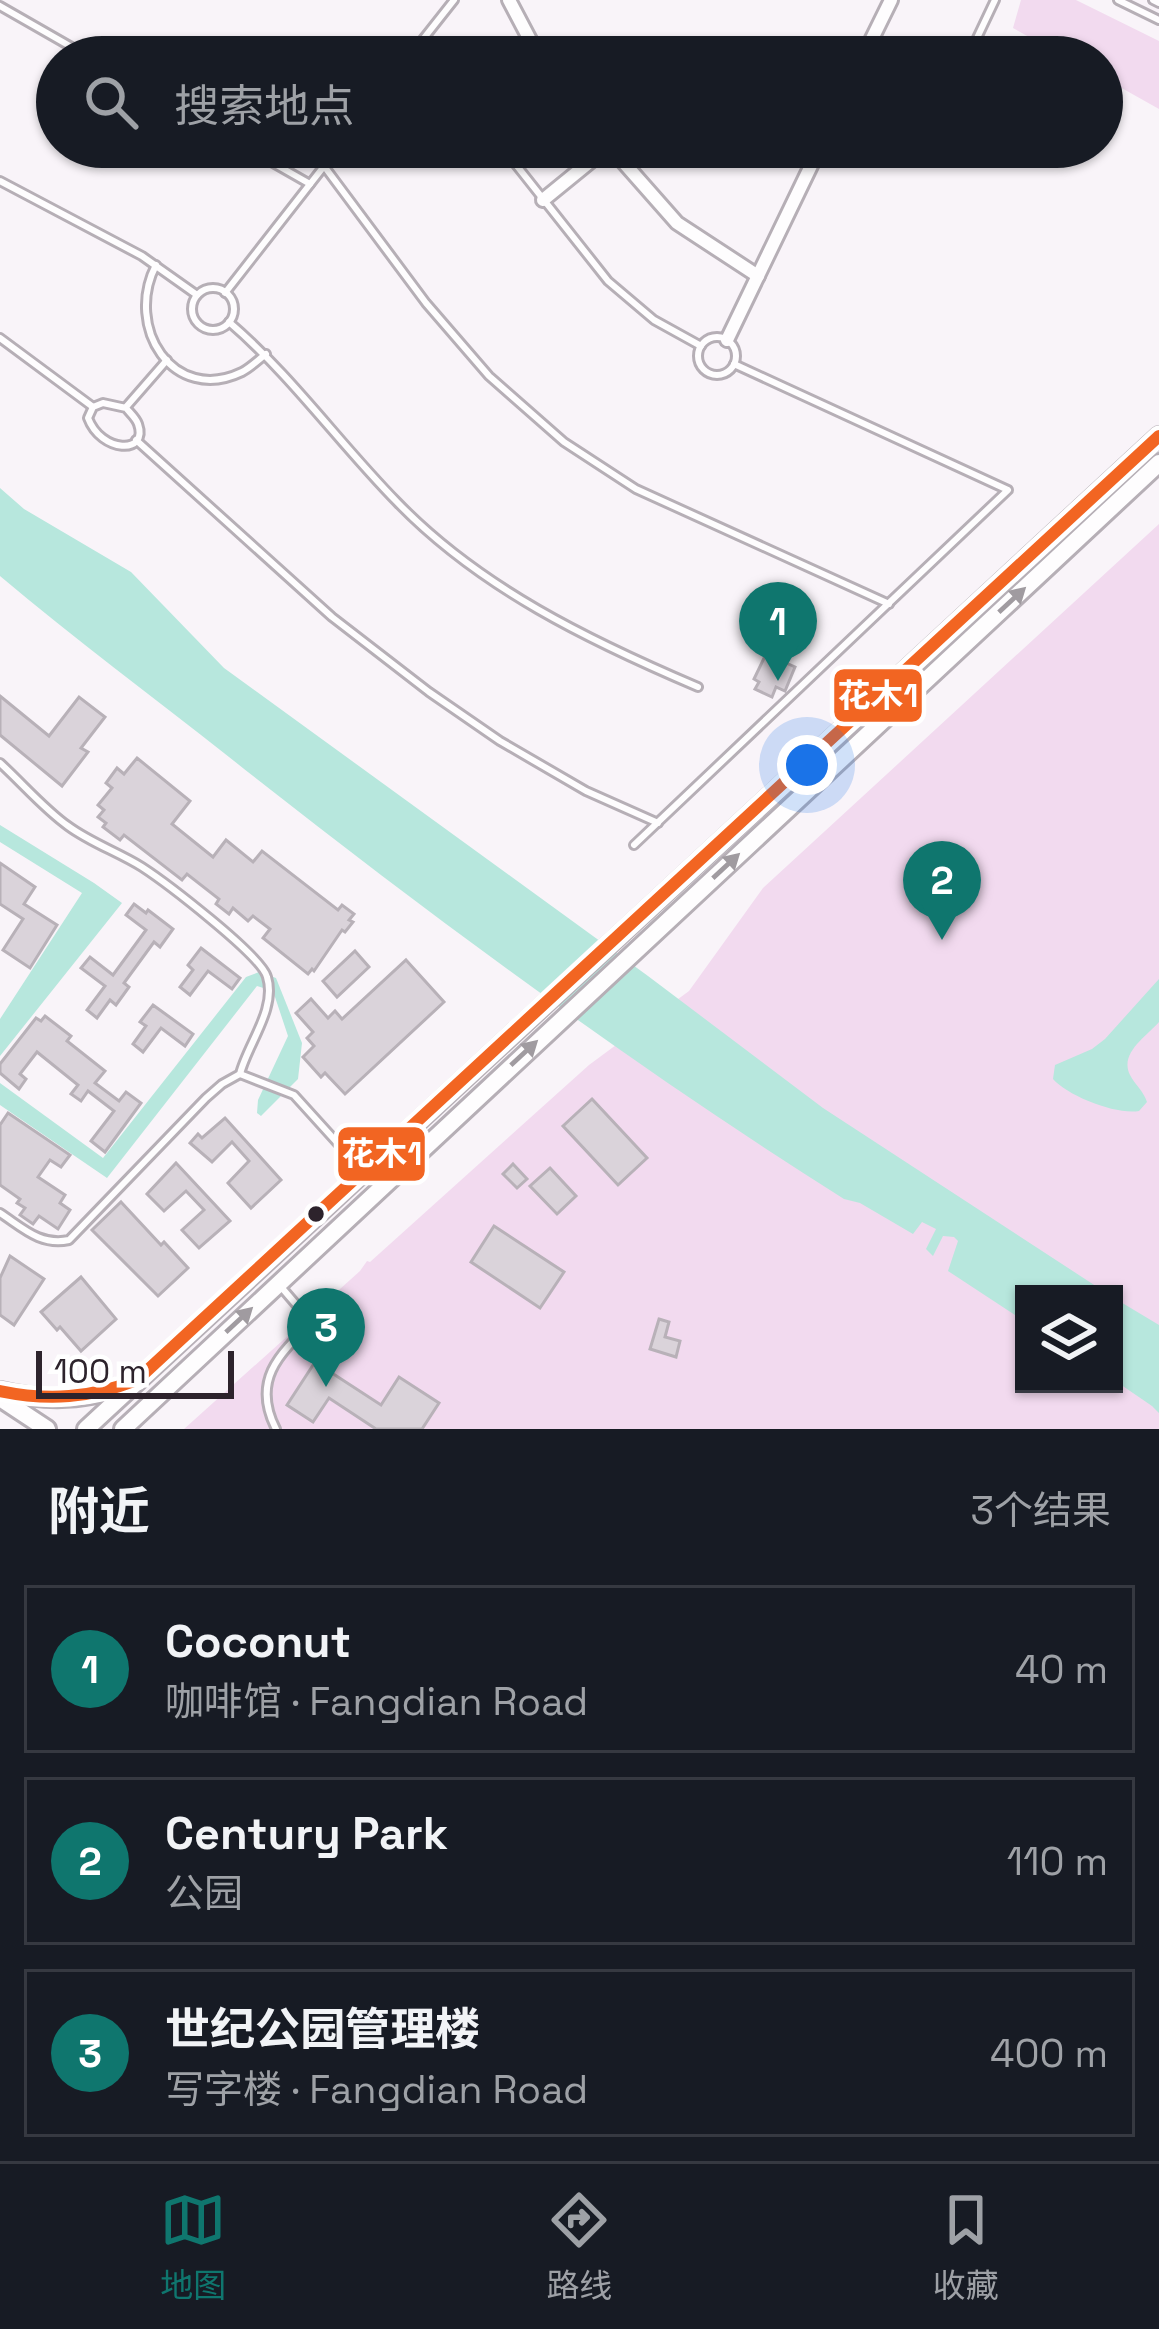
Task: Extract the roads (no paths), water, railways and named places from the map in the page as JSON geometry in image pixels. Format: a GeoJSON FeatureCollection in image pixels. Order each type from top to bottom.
{"type":"FeatureCollection","features":[{"type":"Feature","properties":{"kind":"main road"},"geometry":{"type":"LineString","coordinates":[[86,1429],[1159,436]]}},
{"type":"Feature","properties":{"kind":"main road"},"geometry":{"type":"LineString","coordinates":[[123,1429],[1159,463]]}},
{"type":"Feature","properties":{"kind":"main road"},"geometry":{"type":"LineString","coordinates":[[0,1394],[92,1396],[137,1380]]}},
{"type":"Feature","properties":{"kind":"main road"},"geometry":{"type":"LineString","coordinates":[[0,1394],[47,1429]]}},
{"type":"Feature","properties":{"kind":"street"},"geometry":{"type":"LineString","coordinates":[[509,0],[527,36]]}},
{"type":"Feature","properties":{"kind":"street"},"geometry":{"type":"LineString","coordinates":[[873,36],[890,0]]}},
{"type":"Feature","properties":{"kind":"street"},"geometry":{"type":"LineString","coordinates":[[543,200],[583,168]]}},
{"type":"Feature","properties":{"kind":"street"},"geometry":{"type":"LineString","coordinates":[[628,168],[677,224],[758,276]]}},
{"type":"Feature","properties":{"kind":"street"},"geometry":{"type":"LineString","coordinates":[[728,340],[810,168]]}},
{"type":"Feature","properties":{"kind":"lane"},"geometry":{"type":"LineString","coordinates":[[426,36],[454,0]]}},
{"type":"Feature","properties":{"kind":"lane"},"geometry":{"type":"LineString","coordinates":[[978,36],[995,0]]}},
{"type":"Feature","properties":{"kind":"lane"},"geometry":{"type":"LineString","coordinates":[[1118,0],[1159,20]]}},
{"type":"Feature","properties":{"kind":"lane"},"geometry":{"type":"LineString","coordinates":[[0,6],[52,36]]}},
{"type":"Feature","properties":{"kind":"lane"},"geometry":{"type":"LineString","coordinates":[[282,168],[310,184]]}},
{"type":"Feature","properties":{"kind":"lane"},"geometry":{"type":"LineString","coordinates":[[225,292],[322,168]]}},
{"type":"Feature","properties":{"kind":"lane"},"geometry":{"type":"LineString","coordinates":[[325,168],[426,303],[477,362],[564,442],[636,489],[889,604]]}},
{"type":"Feature","properties":{"kind":"lane"},"geometry":{"type":"LineString","coordinates":[[518,168],[608,281],[654,320],[701,346]]}},
{"type":"Feature","properties":{"kind":"lane"},"geometry":{"type":"LineString","coordinates":[[0,181],[155,265],[197,295]]}},
{"type":"Feature","properties":{"kind":"lane"},"geometry":{"type":"LineString","coordinates":[[155,265],[144,293],[144,316],[152,341],[181,373],[214,379],[243,372],[266,354]]}},
{"type":"Feature","properties":{"kind":"lane"},"geometry":{"type":"LineString","coordinates":[[210,288],[225,292],[233,308],[229,322],[209,329],[199,325],[192,313],[197,295],[210,288]]}},
{"type":"Feature","properties":{"kind":"lane"},"geometry":{"type":"LineString","coordinates":[[229,322],[266,354],[399,504],[456,554],[514,596],[568,626],[698,687]]}},
{"type":"Feature","properties":{"kind":"lane"},"geometry":{"type":"LineString","coordinates":[[713,337],[728,340],[736,352],[734,364],[722,374],[707,372],[699,360],[701,346],[713,337]]}},
{"type":"Feature","properties":{"kind":"lane"},"geometry":{"type":"LineString","coordinates":[[0,338],[93,407]]}},
{"type":"Feature","properties":{"kind":"lane"},"geometry":{"type":"LineString","coordinates":[[126,408],[167,360]]}},
{"type":"Feature","properties":{"kind":"lane"},"geometry":{"type":"LineString","coordinates":[[634,845],[1008,490],[734,364]]}},
{"type":"Feature","properties":{"kind":"lane"},"geometry":{"type":"LineString","coordinates":[[103,403],[126,408],[138,424],[136,440],[123,447],[104,441],[88,418],[93,407],[103,403]]}},
{"type":"Feature","properties":{"kind":"lane"},"geometry":{"type":"LineString","coordinates":[[136,440],[332,617],[429,692],[586,791],[658,823]]}},
{"type":"Feature","properties":{"kind":"lane"},"geometry":{"type":"LineString","coordinates":[[0,763],[68,826],[143,868],[260,964],[268,992],[266,1010],[240,1074],[206,1098],[69,1240],[40,1240],[0,1213]]}},
{"type":"Feature","properties":{"kind":"lane"},"geometry":{"type":"LineString","coordinates":[[240,1074],[294,1095],[364,1171]]}},
{"type":"Feature","properties":{"kind":"lane"},"geometry":{"type":"LineString","coordinates":[[276,1429],[267,1411],[266,1384],[275,1362],[312,1323],[278,1284]]}},
{"type":"Feature","properties":{"kind":"place","name":"Coconut"},"geometry":{"type":"Point","coordinates":[778,681]}},
{"type":"Feature","properties":{"kind":"place","name":"Century Park"},"geometry":{"type":"Point","coordinates":[942,940]}},
{"type":"Feature","properties":{"kind":"place","name":"世纪公园管理楼"},"geometry":{"type":"Point","coordinates":[326,1387]}}]}
